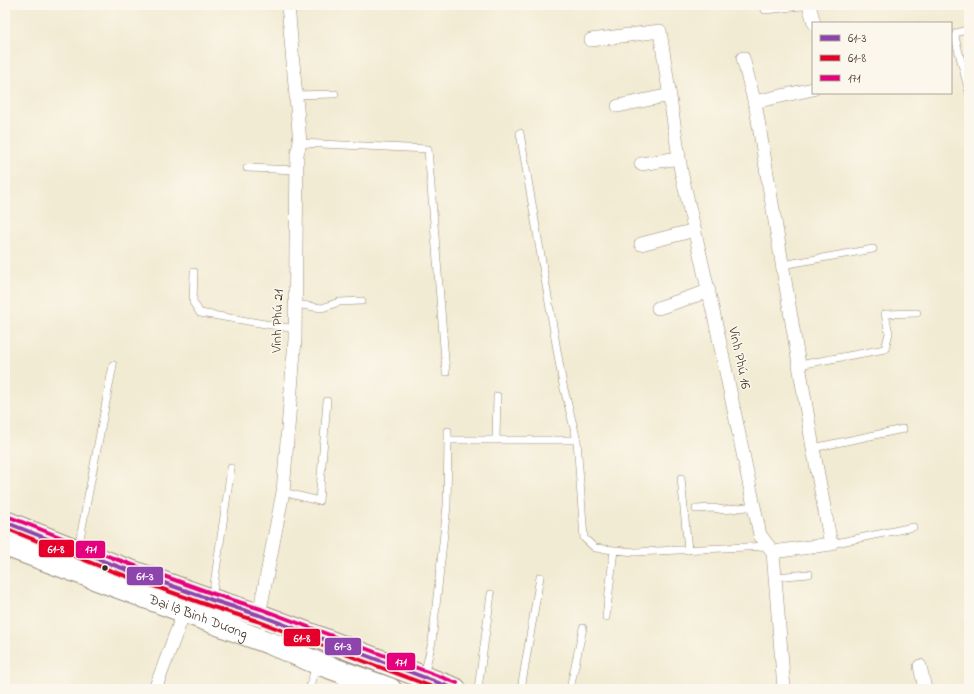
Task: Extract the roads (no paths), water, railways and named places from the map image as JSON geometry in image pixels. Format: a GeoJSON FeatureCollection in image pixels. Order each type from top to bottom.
{"type":"FeatureCollection","features":[{"type":"Feature","properties":{"kind":"highway","name":"Đại lộ Bình Dương"},"geometry":{"type":"LineString","coordinates":[[5,522],[78,551],[212,600],[259,615],[454,689]]}},
{"type":"Feature","properties":{"kind":"highway","name":"Đại lộ Bình Dương"},"geometry":{"type":"LineString","coordinates":[[5,545],[253,637],[317,663],[343,681],[390,689]]}},
{"type":"Feature","properties":{"kind":"highway"},"geometry":{"type":"LineString","coordinates":[[253,637],[259,615]]}},
{"type":"Feature","properties":{"kind":"street","name":"Vĩnh Phú 21"},"geometry":{"type":"LineString","coordinates":[[259,615],[283,492],[295,329],[297,154],[300,143],[288,5]]}},
{"type":"Feature","properties":{"kind":"street"},"geometry":{"type":"LineString","coordinates":[[810,5],[814,22]]}},
{"type":"Feature","properties":{"kind":"street","name":"Vĩnh Phú 16"},"geometry":{"type":"LineString","coordinates":[[591,40],[660,31],[679,158],[709,291],[760,536],[770,549],[775,577],[784,689]]}},
{"type":"Feature","properties":{"kind":"street"},"geometry":{"type":"LineString","coordinates":[[743,58],[754,102],[813,448],[831,544],[770,549]]}},
{"type":"Feature","properties":{"kind":"street"},"geometry":{"type":"LineString","coordinates":[[754,102],[812,89]]}},
{"type":"Feature","properties":{"kind":"street"},"geometry":{"type":"LineString","coordinates":[[618,106],[670,95]]}},
{"type":"Feature","properties":{"kind":"street"},"geometry":{"type":"LineString","coordinates":[[641,164],[679,158]]}},
{"type":"Feature","properties":{"kind":"street"},"geometry":{"type":"LineString","coordinates":[[641,244],[695,230]]}},
{"type":"Feature","properties":{"kind":"street"},"geometry":{"type":"LineString","coordinates":[[658,308],[709,291]]}},
{"type":"Feature","properties":{"kind":"street"},"geometry":{"type":"LineString","coordinates":[[155,689],[184,612]]}},
{"type":"Feature","properties":{"kind":"street"},"geometry":{"type":"LineString","coordinates":[[920,666],[925,689]]}},
{"type":"Feature","properties":{"kind":"lane"},"geometry":{"type":"LineString","coordinates":[[763,5],[765,10],[810,5]]}},
{"type":"Feature","properties":{"kind":"lane"},"geometry":{"type":"LineString","coordinates":[[969,29],[956,33],[955,37],[969,92]]}},
{"type":"Feature","properties":{"kind":"lane"},"geometry":{"type":"LineString","coordinates":[[295,95],[335,94]]}},
{"type":"Feature","properties":{"kind":"lane"},"geometry":{"type":"LineString","coordinates":[[520,133],[563,385],[577,440],[584,538],[595,548],[635,552],[770,549]]}},
{"type":"Feature","properties":{"kind":"lane"},"geometry":{"type":"LineString","coordinates":[[300,143],[428,149],[446,372]]}},
{"type":"Feature","properties":{"kind":"lane"},"geometry":{"type":"LineString","coordinates":[[247,168],[297,170]]}},
{"type":"Feature","properties":{"kind":"lane"},"geometry":{"type":"LineString","coordinates":[[782,266],[872,249]]}},
{"type":"Feature","properties":{"kind":"lane"},"geometry":{"type":"LineString","coordinates":[[194,272],[194,302],[200,313],[295,329]]}},
{"type":"Feature","properties":{"kind":"lane"},"geometry":{"type":"LineString","coordinates":[[295,304],[322,308],[339,302],[362,301]]}},
{"type":"Feature","properties":{"kind":"lane"},"geometry":{"type":"LineString","coordinates":[[799,365],[885,349],[889,333],[885,314],[917,313]]}},
{"type":"Feature","properties":{"kind":"lane"},"geometry":{"type":"LineString","coordinates":[[78,551],[113,365]]}},
{"type":"Feature","properties":{"kind":"lane"},"geometry":{"type":"LineString","coordinates":[[496,439],[497,396]]}},
{"type":"Feature","properties":{"kind":"lane"},"geometry":{"type":"LineString","coordinates":[[283,492],[319,501],[327,401]]}},
{"type":"Feature","properties":{"kind":"lane"},"geometry":{"type":"LineString","coordinates":[[813,448],[903,429]]}},
{"type":"Feature","properties":{"kind":"lane"},"geometry":{"type":"LineString","coordinates":[[424,678],[432,642],[447,506],[448,431]]}},
{"type":"Feature","properties":{"kind":"lane"},"geometry":{"type":"LineString","coordinates":[[448,440],[577,440]]}},
{"type":"Feature","properties":{"kind":"lane"},"geometry":{"type":"LineString","coordinates":[[212,600],[231,468]]}},
{"type":"Feature","properties":{"kind":"lane"},"geometry":{"type":"LineString","coordinates":[[682,478],[688,550]]}},
{"type":"Feature","properties":{"kind":"lane"},"geometry":{"type":"LineString","coordinates":[[696,509],[713,508],[724,510],[754,506]]}},
{"type":"Feature","properties":{"kind":"lane"},"geometry":{"type":"LineString","coordinates":[[831,544],[913,527]]}},
{"type":"Feature","properties":{"kind":"lane"},"geometry":{"type":"LineString","coordinates":[[606,617],[614,550]]}},
{"type":"Feature","properties":{"kind":"lane"},"geometry":{"type":"LineString","coordinates":[[775,577],[809,574]]}},
{"type":"Feature","properties":{"kind":"lane"},"geometry":{"type":"LineString","coordinates":[[521,689],[540,577]]}},
{"type":"Feature","properties":{"kind":"lane"},"geometry":{"type":"LineString","coordinates":[[478,689],[491,594]]}},
{"type":"Feature","properties":{"kind":"lane"},"geometry":{"type":"LineString","coordinates":[[570,689],[583,628]]}},
{"type":"Feature","properties":{"kind":"lane"},"geometry":{"type":"LineString","coordinates":[[309,689],[317,663]]}}]}
